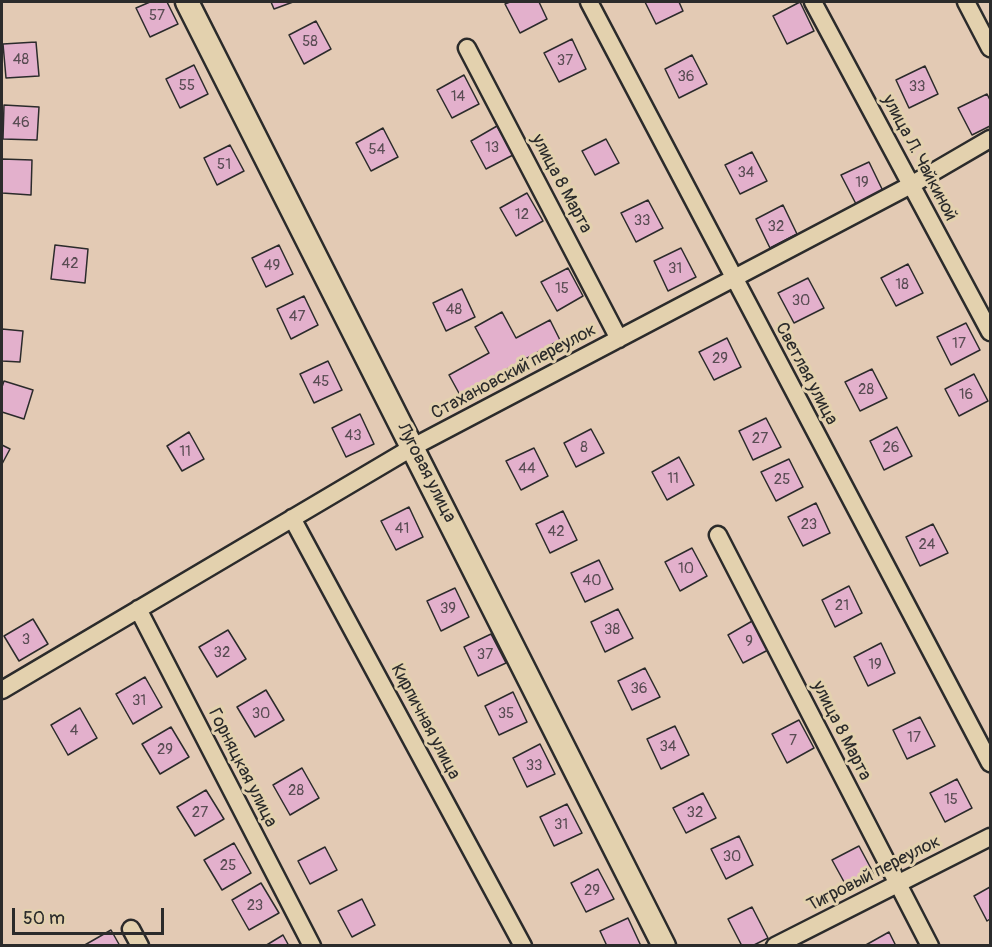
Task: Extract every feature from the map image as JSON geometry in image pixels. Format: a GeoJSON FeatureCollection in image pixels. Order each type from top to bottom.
{"type":"FeatureCollection","features":[{"type":"Feature","properties":{"kind":"street","name":"Луговая улица"},"geometry":{"type":"LineString","coordinates":[[187,2],[664,945]]}},
{"type":"Feature","properties":{"kind":"street","name":"Светлая улица"},"geometry":{"type":"LineString","coordinates":[[589,2],[990,764]]}},
{"type":"Feature","properties":{"kind":"street","name":"улица Л. Чайкиной"},"geometry":{"type":"LineString","coordinates":[[813,2],[990,332]]}},
{"type":"Feature","properties":{"kind":"street"},"geometry":{"type":"LineString","coordinates":[[966,2],[990,48]]}},
{"type":"Feature","properties":{"kind":"street","name":"улица 8 Марта"},"geometry":{"type":"LineString","coordinates":[[468,48],[619,339]]}},
{"type":"Feature","properties":{"kind":"street","name":"Стахановский переулок"},"geometry":{"type":"LineString","coordinates":[[2,690],[413,447],[911,185],[990,140]]}},
{"type":"Feature","properties":{"kind":"street","name":"Кирпичная улица"},"geometry":{"type":"LineString","coordinates":[[292,518],[523,945]]}},
{"type":"Feature","properties":{"kind":"street","name":"улица 8 Марта"},"geometry":{"type":"LineString","coordinates":[[718,535],[930,945]]}},
{"type":"Feature","properties":{"kind":"street","name":"Горняцкая улица"},"geometry":{"type":"LineString","coordinates":[[138,609],[312,945]]}},
{"type":"Feature","properties":{"kind":"street","name":"Тигровый переулок"},"geometry":{"type":"LineString","coordinates":[[775,945],[990,837]]}},
{"type":"Feature","properties":{"kind":"street"},"geometry":{"type":"LineString","coordinates":[[131,929],[140,945]]}},
{"type":"Feature","properties":{"kind":"building"},"geometry":{"type":"Polygon","coordinates":[[[150,2],[167,2],[178,24],[150,37],[136,8],[150,2]]]}},
{"type":"Feature","properties":{"kind":"building"},"geometry":{"type":"Polygon","coordinates":[[[271,2],[293,2],[274,9],[271,2]]]}},
{"type":"Feature","properties":{"kind":"building"},"geometry":{"type":"Polygon","coordinates":[[[539,2],[547,19],[520,33],[505,4],[539,2]]]}},
{"type":"Feature","properties":{"kind":"building"},"geometry":{"type":"Polygon","coordinates":[[[645,2],[679,2],[683,11],[656,24],[645,2]]]}},
{"type":"Feature","properties":{"kind":"building"},"geometry":{"type":"Polygon","coordinates":[[[800,2],[814,31],[787,44],[773,16],[800,2]]]}},
{"type":"Feature","properties":{"kind":"building"},"geometry":{"type":"Polygon","coordinates":[[[316,21],[331,49],[304,64],[289,35],[316,21]]]}},
{"type":"Feature","properties":{"kind":"building"},"geometry":{"type":"Polygon","coordinates":[[[572,39],[586,69],[559,82],[544,53],[572,39]]]}},
{"type":"Feature","properties":{"kind":"building"},"geometry":{"type":"Polygon","coordinates":[[[36,42],[39,76],[6,78],[3,44],[36,42]]]}},
{"type":"Feature","properties":{"kind":"building"},"geometry":{"type":"Polygon","coordinates":[[[692,55],[707,84],[679,98],[665,69],[692,55]]]}},
{"type":"Feature","properties":{"kind":"building"},"geometry":{"type":"Polygon","coordinates":[[[194,65],[208,94],[180,108],[166,79],[194,65]]]}},
{"type":"Feature","properties":{"kind":"building"},"geometry":{"type":"Polygon","coordinates":[[[925,66],[938,94],[909,108],[896,80],[925,66]]]}},
{"type":"Feature","properties":{"kind":"building"},"geometry":{"type":"Polygon","coordinates":[[[464,75],[479,104],[452,118],[437,90],[464,75]]]}},
{"type":"Feature","properties":{"kind":"building"},"geometry":{"type":"Polygon","coordinates":[[[987,94],[990,100],[990,126],[972,135],[958,108],[987,94]]]}},
{"type":"Feature","properties":{"kind":"building"},"geometry":{"type":"Polygon","coordinates":[[[4,105],[39,107],[37,140],[3,139],[4,105]]]}},
{"type":"Feature","properties":{"kind":"building"},"geometry":{"type":"Polygon","coordinates":[[[497,126],[513,155],[486,169],[471,141],[497,126]]]}},
{"type":"Feature","properties":{"kind":"building"},"geometry":{"type":"Polygon","coordinates":[[[383,128],[398,157],[371,171],[356,143],[383,128]]]}},
{"type":"Feature","properties":{"kind":"building"},"geometry":{"type":"Polygon","coordinates":[[[606,139],[619,163],[595,175],[582,151],[606,139]]]}},
{"type":"Feature","properties":{"kind":"building"},"geometry":{"type":"Polygon","coordinates":[[[230,145],[244,171],[217,185],[204,158],[230,145]]]}},
{"type":"Feature","properties":{"kind":"building"},"geometry":{"type":"Polygon","coordinates":[[[752,152],[767,181],[740,194],[725,165],[752,152]]]}},
{"type":"Feature","properties":{"kind":"building"},"geometry":{"type":"Polygon","coordinates":[[[2,159],[32,160],[31,195],[2,193],[2,159]]]}},
{"type":"Feature","properties":{"kind":"building"},"geometry":{"type":"Polygon","coordinates":[[[869,162],[883,191],[856,204],[841,175],[869,162]]]}},
{"type":"Feature","properties":{"kind":"building"},"geometry":{"type":"Polygon","coordinates":[[[527,193],[543,221],[516,236],[500,208],[527,193]]]}},
{"type":"Feature","properties":{"kind":"building"},"geometry":{"type":"Polygon","coordinates":[[[648,200],[663,228],[636,242],[621,213],[648,200]]]}},
{"type":"Feature","properties":{"kind":"building"},"geometry":{"type":"Polygon","coordinates":[[[783,205],[797,234],[770,248],[756,219],[783,205]]]}},
{"type":"Feature","properties":{"kind":"building"},"geometry":{"type":"Polygon","coordinates":[[[55,245],[88,249],[85,283],[51,279],[55,245]]]}},
{"type":"Feature","properties":{"kind":"building"},"geometry":{"type":"Polygon","coordinates":[[[279,245],[293,274],[266,287],[252,258],[279,245]]]}},
{"type":"Feature","properties":{"kind":"building"},"geometry":{"type":"Polygon","coordinates":[[[681,248],[696,277],[668,291],[654,261],[681,248]]]}},
{"type":"Feature","properties":{"kind":"building"},"geometry":{"type":"Polygon","coordinates":[[[908,264],[923,293],[896,306],[881,278],[908,264]]]}},
{"type":"Feature","properties":{"kind":"building"},"geometry":{"type":"Polygon","coordinates":[[[568,268],[583,296],[557,311],[541,282],[568,268]]]}},
{"type":"Feature","properties":{"kind":"building"},"geometry":{"type":"Polygon","coordinates":[[[808,278],[824,308],[794,323],[778,293],[808,278]]]}},
{"type":"Feature","properties":{"kind":"building"},"geometry":{"type":"Polygon","coordinates":[[[462,289],[475,317],[446,331],[433,303],[462,289]]]}},
{"type":"Feature","properties":{"kind":"building"},"geometry":{"type":"Polygon","coordinates":[[[304,296],[318,325],[291,339],[277,309],[304,296]]]}},
{"type":"Feature","properties":{"kind":"building"},"geometry":{"type":"Polygon","coordinates":[[[502,312],[516,338],[550,320],[560,340],[460,395],[449,375],[489,353],[475,327],[502,312]]]}},
{"type":"Feature","properties":{"kind":"building"},"geometry":{"type":"Polygon","coordinates":[[[966,323],[980,350],[951,365],[937,337],[966,323]]]}},
{"type":"Feature","properties":{"kind":"building"},"geometry":{"type":"Polygon","coordinates":[[[2,329],[23,331],[20,362],[2,361],[2,329]]]}},
{"type":"Feature","properties":{"kind":"building"},"geometry":{"type":"Polygon","coordinates":[[[727,338],[741,367],[714,380],[699,352],[727,338]]]}},
{"type":"Feature","properties":{"kind":"building"},"geometry":{"type":"Polygon","coordinates":[[[328,361],[342,390],[314,403],[300,374],[328,361]]]}},
{"type":"Feature","properties":{"kind":"building"},"geometry":{"type":"Polygon","coordinates":[[[872,369],[887,398],[860,411],[845,382],[872,369]]]}},
{"type":"Feature","properties":{"kind":"building"},"geometry":{"type":"Polygon","coordinates":[[[974,374],[988,401],[959,416],[945,389],[974,374]]]}},
{"type":"Feature","properties":{"kind":"building"},"geometry":{"type":"Polygon","coordinates":[[[4,381],[33,390],[24,419],[2,412],[4,381]]]}},
{"type":"Feature","properties":{"kind":"building"},"geometry":{"type":"Polygon","coordinates":[[[360,414],[374,444],[346,457],[332,428],[360,414]]]}},
{"type":"Feature","properties":{"kind":"building"},"geometry":{"type":"Polygon","coordinates":[[[766,418],[781,447],[753,460],[739,431],[766,418]]]}},
{"type":"Feature","properties":{"kind":"building"},"geometry":{"type":"Polygon","coordinates":[[[897,427],[912,456],[884,470],[870,441],[897,427]]]}},
{"type":"Feature","properties":{"kind":"building"},"geometry":{"type":"Polygon","coordinates":[[[591,429],[604,453],[576,467],[564,443],[591,429]]]}},
{"type":"Feature","properties":{"kind":"building"},"geometry":{"type":"Polygon","coordinates":[[[189,432],[204,459],[182,471],[167,446],[189,432]]]}},
{"type":"Feature","properties":{"kind":"building"},"geometry":{"type":"Polygon","coordinates":[[[2,445],[10,449],[2,464],[2,445]]]}},
{"type":"Feature","properties":{"kind":"building"},"geometry":{"type":"Polygon","coordinates":[[[534,448],[548,476],[521,490],[506,461],[534,448]]]}},
{"type":"Feature","properties":{"kind":"building"},"geometry":{"type":"Polygon","coordinates":[[[679,457],[694,485],[667,500],[652,472],[679,457]]]}},
{"type":"Feature","properties":{"kind":"building"},"geometry":{"type":"Polygon","coordinates":[[[789,459],[803,487],[776,501],[761,472],[789,459]]]}},
{"type":"Feature","properties":{"kind":"building"},"geometry":{"type":"Polygon","coordinates":[[[816,503],[830,533],[803,546],[788,517],[816,503]]]}},
{"type":"Feature","properties":{"kind":"building"},"geometry":{"type":"Polygon","coordinates":[[[409,507],[423,537],[396,550],[381,521],[409,507]]]}},
{"type":"Feature","properties":{"kind":"building"},"geometry":{"type":"Polygon","coordinates":[[[563,511],[577,540],[550,553],[536,524],[563,511]]]}},
{"type":"Feature","properties":{"kind":"building"},"geometry":{"type":"Polygon","coordinates":[[[933,524],[948,553],[920,566],[906,537],[933,524]]]}},
{"type":"Feature","properties":{"kind":"building"},"geometry":{"type":"Polygon","coordinates":[[[692,548],[707,576],[680,591],[665,562],[692,548]]]}},
{"type":"Feature","properties":{"kind":"building"},"geometry":{"type":"Polygon","coordinates":[[[599,560],[613,589],[585,602],[571,573],[599,560]]]}},
{"type":"Feature","properties":{"kind":"building"},"geometry":{"type":"Polygon","coordinates":[[[849,586],[862,613],[835,627],[822,600],[849,586]]]}},
{"type":"Feature","properties":{"kind":"building"},"geometry":{"type":"Polygon","coordinates":[[[455,588],[469,617],[441,631],[427,601],[455,588]]]}},
{"type":"Feature","properties":{"kind":"building"},"geometry":{"type":"Polygon","coordinates":[[[618,609],[633,638],[605,652],[591,622],[618,609]]]}},
{"type":"Feature","properties":{"kind":"building"},"geometry":{"type":"Polygon","coordinates":[[[33,619],[48,644],[19,661],[4,636],[33,619]]]}},
{"type":"Feature","properties":{"kind":"building"},"geometry":{"type":"Polygon","coordinates":[[[754,620],[770,649],[743,663],[728,635],[754,620]]]}},
{"type":"Feature","properties":{"kind":"building"},"geometry":{"type":"Polygon","coordinates":[[[228,630],[246,659],[217,677],[199,647],[228,630]]]}},
{"type":"Feature","properties":{"kind":"building"},"geometry":{"type":"Polygon","coordinates":[[[491,634],[506,663],[478,676],[464,647],[491,634]]]}},
{"type":"Feature","properties":{"kind":"building"},"geometry":{"type":"Polygon","coordinates":[[[881,643],[895,673],[868,686],[854,657],[881,643]]]}},
{"type":"Feature","properties":{"kind":"building"},"geometry":{"type":"Polygon","coordinates":[[[645,668],[660,697],[632,710],[618,681],[645,668]]]}},
{"type":"Feature","properties":{"kind":"building"},"geometry":{"type":"Polygon","coordinates":[[[145,677],[162,707],[133,724],[116,694],[145,677]]]}},
{"type":"Feature","properties":{"kind":"building"},"geometry":{"type":"Polygon","coordinates":[[[266,690],[284,720],[255,737],[237,707],[266,690]]]}},
{"type":"Feature","properties":{"kind":"building"},"geometry":{"type":"Polygon","coordinates":[[[513,692],[527,722],[499,735],[485,706],[513,692]]]}},
{"type":"Feature","properties":{"kind":"building"},"geometry":{"type":"Polygon","coordinates":[[[80,708],[97,738],[68,755],[51,725],[80,708]]]}},
{"type":"Feature","properties":{"kind":"building"},"geometry":{"type":"Polygon","coordinates":[[[920,717],[935,746],[907,759],[893,730],[920,717]]]}},
{"type":"Feature","properties":{"kind":"building"},"geometry":{"type":"Polygon","coordinates":[[[799,720],[814,748],[787,763],[772,734],[799,720]]]}},
{"type":"Feature","properties":{"kind":"building"},"geometry":{"type":"Polygon","coordinates":[[[675,726],[689,755],[661,769],[647,739],[675,726]]]}},
{"type":"Feature","properties":{"kind":"building"},"geometry":{"type":"Polygon","coordinates":[[[171,727],[189,757],[160,774],[142,744],[171,727]]]}},
{"type":"Feature","properties":{"kind":"building"},"geometry":{"type":"Polygon","coordinates":[[[540,744],[555,774],[527,787],[513,758],[540,744]]]}},
{"type":"Feature","properties":{"kind":"building"},"geometry":{"type":"Polygon","coordinates":[[[302,768],[319,798],[290,815],[273,785],[302,768]]]}},
{"type":"Feature","properties":{"kind":"building"},"geometry":{"type":"Polygon","coordinates":[[[957,779],[972,808],[945,822],[930,793],[957,779]]]}},
{"type":"Feature","properties":{"kind":"building"},"geometry":{"type":"Polygon","coordinates":[[[206,790],[224,819],[195,836],[177,807],[206,790]]]}},
{"type":"Feature","properties":{"kind":"building"},"geometry":{"type":"Polygon","coordinates":[[[703,793],[716,818],[686,833],[673,808],[703,793]]]}},
{"type":"Feature","properties":{"kind":"building"},"geometry":{"type":"Polygon","coordinates":[[[567,804],[582,833],[554,846],[540,817],[567,804]]]}},
{"type":"Feature","properties":{"kind":"building"},"geometry":{"type":"Polygon","coordinates":[[[739,836],[753,865],[726,879],[711,849],[739,836]]]}},
{"type":"Feature","properties":{"kind":"building"},"geometry":{"type":"Polygon","coordinates":[[[234,843],[251,873],[222,890],[204,860],[234,843]]]}},
{"type":"Feature","properties":{"kind":"building"},"geometry":{"type":"Polygon","coordinates":[[[859,846],[874,874],[848,889],[832,860],[859,846]]]}},
{"type":"Feature","properties":{"kind":"building"},"geometry":{"type":"Polygon","coordinates":[[[325,847],[337,870],[310,884],[298,861],[325,847]]]}},
{"type":"Feature","properties":{"kind":"building"},"geometry":{"type":"Polygon","coordinates":[[[598,869],[614,899],[586,912],[571,883],[598,869]]]}},
{"type":"Feature","properties":{"kind":"building"},"geometry":{"type":"Polygon","coordinates":[[[261,883],[279,913],[249,930],[232,900],[261,883]]]}},
{"type":"Feature","properties":{"kind":"building"},"geometry":{"type":"Polygon","coordinates":[[[990,887],[990,919],[987,921],[974,896],[990,887]]]}},
{"type":"Feature","properties":{"kind":"building"},"geometry":{"type":"Polygon","coordinates":[[[362,899],[375,925],[352,937],[338,911],[362,899]]]}},
{"type":"Feature","properties":{"kind":"building"},"geometry":{"type":"Polygon","coordinates":[[[752,907],[768,938],[752,946],[742,946],[728,919],[752,907]]]}},
{"type":"Feature","properties":{"kind":"building"},"geometry":{"type":"Polygon","coordinates":[[[628,918],[641,946],[607,946],[600,931],[628,918]]]}},
{"type":"Feature","properties":{"kind":"building"},"geometry":{"type":"Polygon","coordinates":[[[111,930],[120,946],[83,946],[111,930]]]}},
{"type":"Feature","properties":{"kind":"building"},"geometry":{"type":"Polygon","coordinates":[[[889,932],[896,946],[864,946],[889,932]]]}},
{"type":"Feature","properties":{"kind":"building"},"geometry":{"type":"Polygon","coordinates":[[[283,935],[289,946],[265,946],[283,935]]]}}]}
